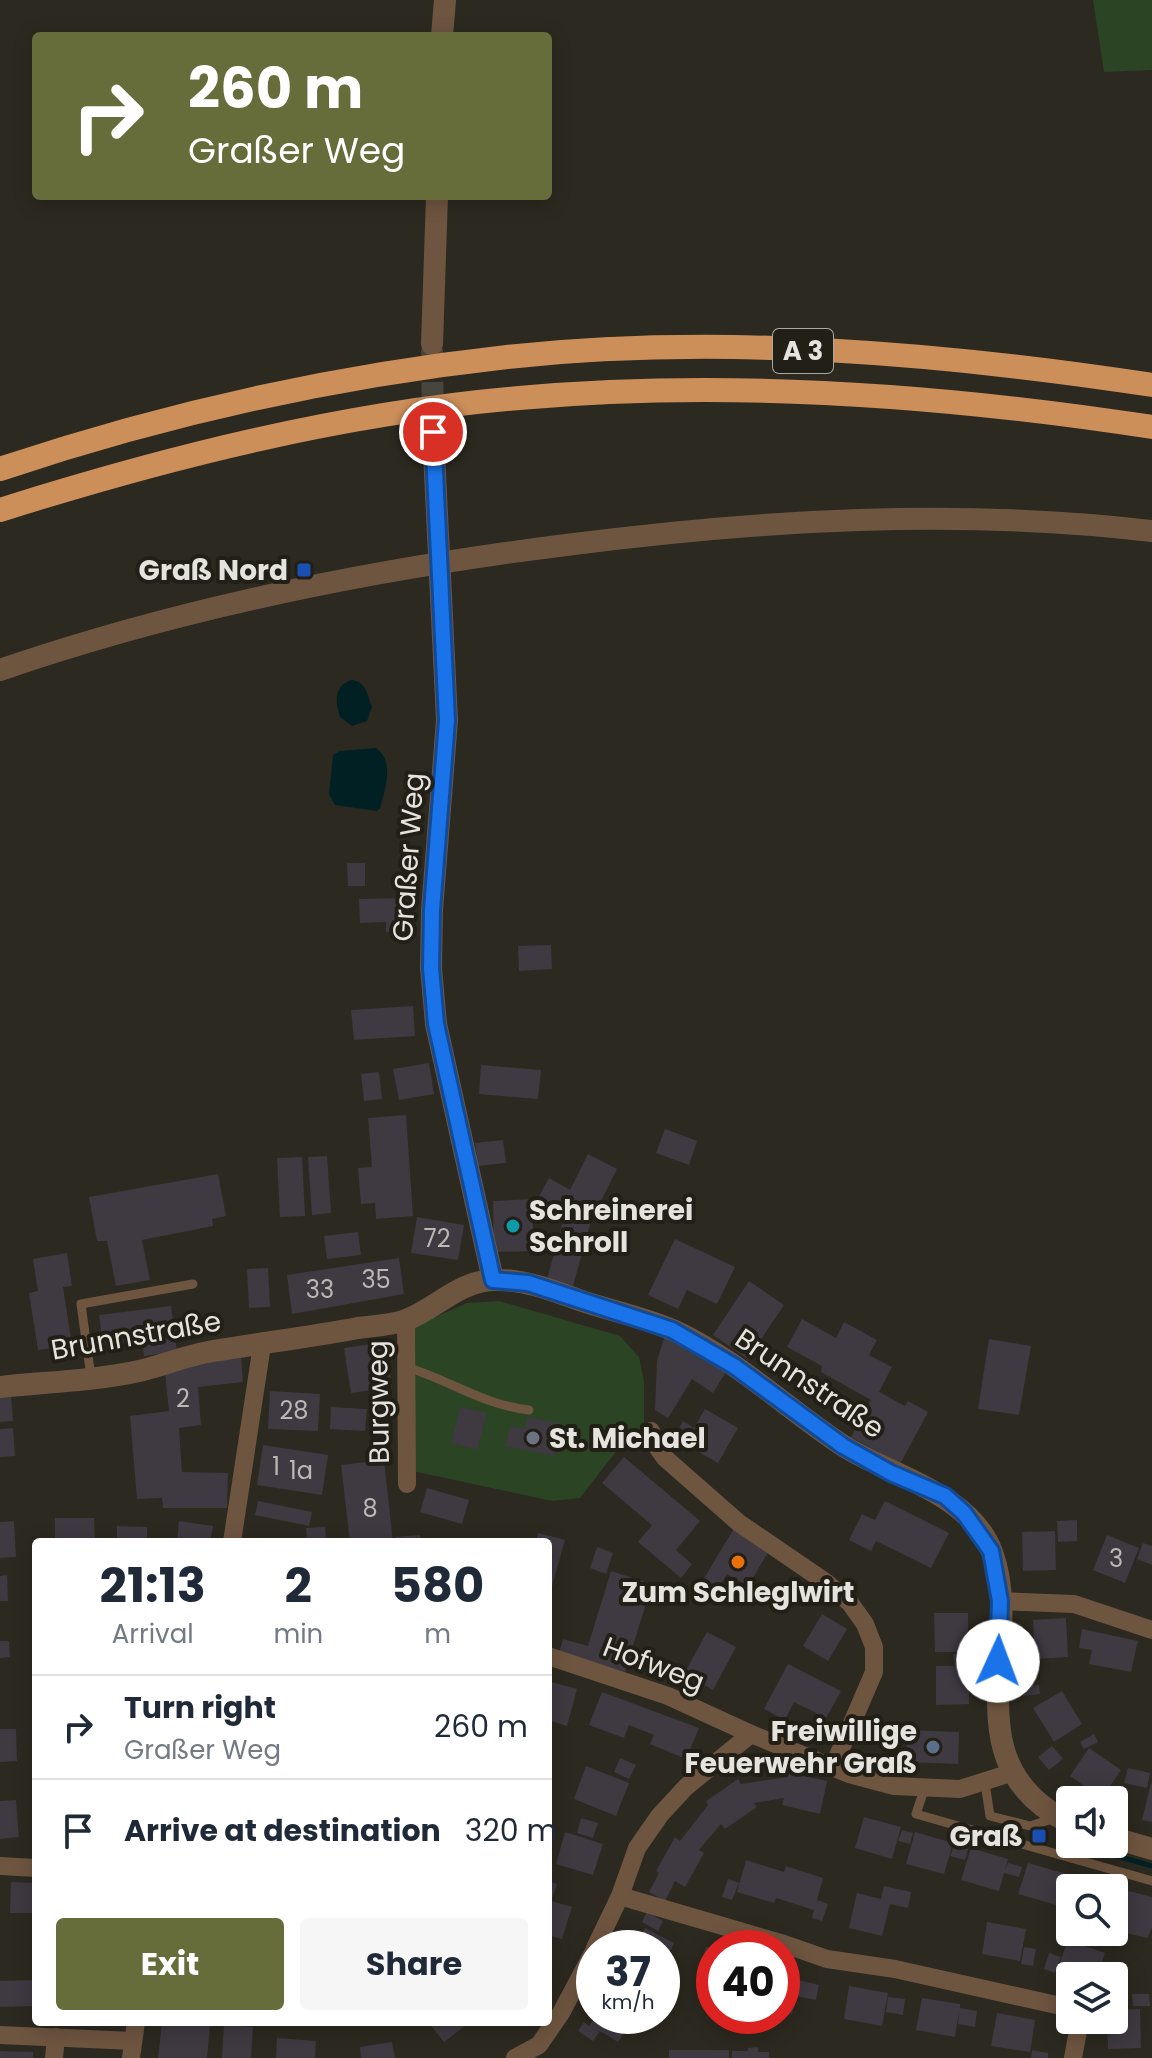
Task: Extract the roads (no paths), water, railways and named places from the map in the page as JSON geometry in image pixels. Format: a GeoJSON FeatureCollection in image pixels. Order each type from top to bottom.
{"type":"FeatureCollection","features":[{"type":"Feature","properties":{"kind":"highway","name":"A 3"},"geometry":{"type":"LineString","coordinates":[[0,469],[139,426],[229,405],[313,387],[509,357],[752,348],[942,360],[1152,385]]}},
{"type":"Feature","properties":{"kind":"highway","name":"A 3"},"geometry":{"type":"LineString","coordinates":[[0,510],[154,464],[294,432],[415,411],[518,398],[708,390],[785,391],[1001,407],[1152,427]]}},
{"type":"Feature","properties":{"kind":"street"},"geometry":{"type":"LineString","coordinates":[[442,32],[445,0]]}},
{"type":"Feature","properties":{"kind":"street"},"geometry":{"type":"LineString","coordinates":[[432,344],[437,200]]}},
{"type":"Feature","properties":{"kind":"street","name":"Graßer Weg"},"geometry":{"type":"LineString","coordinates":[[433,432],[447,720],[432,910],[431,968],[436,1024],[493,1280]]}},
{"type":"Feature","properties":{"kind":"street"},"geometry":{"type":"LineString","coordinates":[[0,670],[181,615],[330,583],[439,563],[680,531],[884,518],[1078,523],[1152,531]]}},
{"type":"Feature","properties":{"kind":"street","name":"Brunnstraße"},"geometry":{"type":"LineString","coordinates":[[0,1387],[138,1371],[213,1351],[406,1320],[461,1287],[493,1280],[528,1283],[672,1330],[734,1366],[843,1446],[891,1473],[945,1496],[972,1523],[991,1551],[1000,1601],[998,1719],[1002,1744],[1014,1772],[1041,1804],[1056,1814]]}},
{"type":"Feature","properties":{"kind":"street","name":"Burgweg"},"geometry":{"type":"LineString","coordinates":[[406,1320],[407,1484]]}},
{"type":"Feature","properties":{"kind":"street"},"geometry":{"type":"LineString","coordinates":[[233,1538],[262,1345]]}},
{"type":"Feature","properties":{"kind":"street"},"geometry":{"type":"LineString","coordinates":[[651,1431],[655,1444],[665,1458],[739,1523],[827,1583],[850,1603],[865,1624],[874,1647],[874,1672],[833,1767]]}},
{"type":"Feature","properties":{"kind":"street"},"geometry":{"type":"LineString","coordinates":[[1000,1601],[1074,1604],[1152,1630]]}},
{"type":"Feature","properties":{"kind":"street","name":"Hofweg"},"geometry":{"type":"LineString","coordinates":[[552,1657],[668,1696],[833,1767],[894,1786],[960,1789],[1014,1772]]}},
{"type":"Feature","properties":{"kind":"street"},"geometry":{"type":"LineString","coordinates":[[604,1930],[637,1848],[660,1815],[686,1787],[751,1734]]}},
{"type":"Feature","properties":{"kind":"street"},"geometry":{"type":"LineString","coordinates":[[1128,1842],[1152,1849]]}},
{"type":"Feature","properties":{"kind":"street"},"geometry":{"type":"LineString","coordinates":[[0,1866],[32,1868]]}},
{"type":"Feature","properties":{"kind":"street"},"geometry":{"type":"LineString","coordinates":[[620,1896],[827,1959],[895,1969],[1056,2005]]}},
{"type":"Feature","properties":{"kind":"street"},"geometry":{"type":"LineString","coordinates":[[524,2056],[539,2045],[576,1985]]}},
{"type":"Feature","properties":{"kind":"street"},"geometry":{"type":"LineString","coordinates":[[0,2035],[56,2037],[132,2050],[135,2026]]}},
{"type":"Feature","properties":{"kind":"street"},"geometry":{"type":"LineString","coordinates":[[1073,2058],[1077,2034]]}},
{"type":"Feature","properties":{"kind":"street"},"geometry":{"type":"LineString","coordinates":[[54,2058],[56,2037]]}},
{"type":"Feature","properties":{"kind":"lane"},"geometry":{"type":"LineString","coordinates":[[91,1377],[81,1304],[193,1284]]}},
{"type":"Feature","properties":{"kind":"lane"},"geometry":{"type":"LineString","coordinates":[[406,1367],[429,1374],[504,1408],[529,1410]]}},
{"type":"Feature","properties":{"kind":"lane"},"geometry":{"type":"LineString","coordinates":[[985,1783],[990,1816],[1030,1826],[1056,1821]]}},
{"type":"Feature","properties":{"kind":"lane"},"geometry":{"type":"LineString","coordinates":[[925,1787],[916,1814],[1152,1881]]}},
{"type":"Feature","properties":{"kind":"water"},"geometry":{"type":"Polygon","coordinates":[[[351,680],[363,686],[372,707],[367,721],[352,726],[340,717],[337,706],[341,686],[351,680]]]}},
{"type":"Feature","properties":{"kind":"water"},"geometry":{"type":"Polygon","coordinates":[[[376,748],[387,768],[380,808],[377,811],[335,805],[329,794],[333,755],[340,751],[376,748]]]}},
{"type":"Feature","properties":{"kind":"waterway"},"geometry":{"type":"LineString","coordinates":[[1124,1858],[1152,1866]]}},
{"type":"Feature","properties":{"kind":"tunnel"},"geometry":{"type":"LineString","coordinates":[[432,349],[433,432]]}},
{"type":"Feature","properties":{"kind":"place","name":"Graß Nord"},"geometry":{"type":"Point","coordinates":[304,570]}},
{"type":"Feature","properties":{"kind":"place","name":"Schreinerei Schroll"},"geometry":{"type":"Point","coordinates":[513,1226]}},
{"type":"Feature","properties":{"kind":"place","name":"St. Michael"},"geometry":{"type":"Point","coordinates":[533,1438]}},
{"type":"Feature","properties":{"kind":"place","name":"Zum Schleglwirt"},"geometry":{"type":"Point","coordinates":[738,1562]}},
{"type":"Feature","properties":{"kind":"place","name":"Freiwillige Feuerwehr Graß"},"geometry":{"type":"Point","coordinates":[933,1747]}},
{"type":"Feature","properties":{"kind":"place","name":"Graß"},"geometry":{"type":"Point","coordinates":[1039,1836]}}]}
